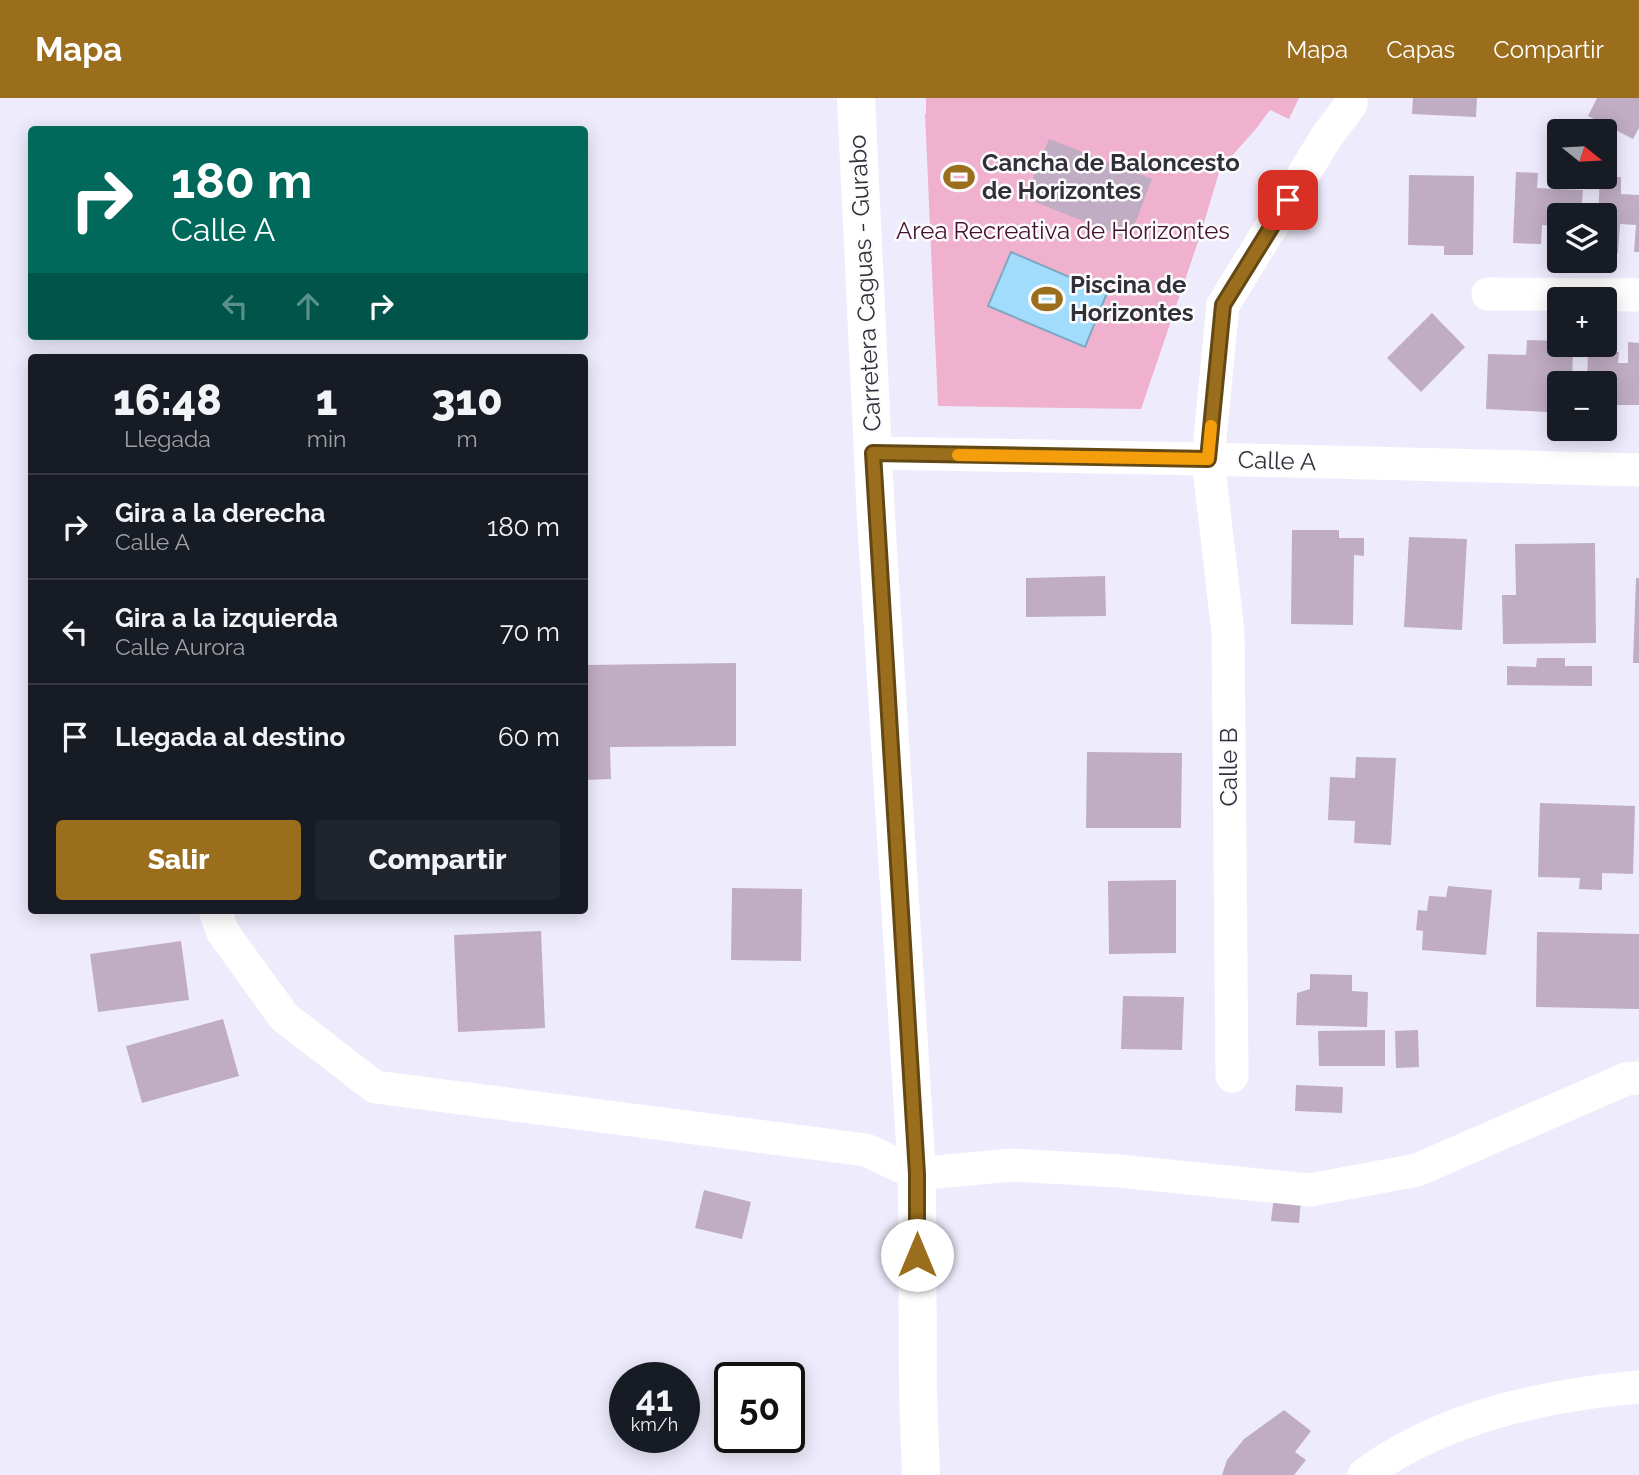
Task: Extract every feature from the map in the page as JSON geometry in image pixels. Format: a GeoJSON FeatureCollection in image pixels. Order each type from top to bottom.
{"type":"FeatureCollection","features":[{"type":"Feature","properties":{"kind":"main road","name":"Carretera Caguas - Gurabo"},"geometry":{"type":"LineString","coordinates":[[856,98],[873,453],[917,1174],[920,1475]]}},
{"type":"Feature","properties":{"kind":"street","name":"Calle B"},"geometry":{"type":"LineString","coordinates":[[1231,1076],[1228,632],[1208,459],[1223,305],[1327,136],[1351,104],[1351,98]]}},
{"type":"Feature","properties":{"kind":"street"},"geometry":{"type":"LineString","coordinates":[[1488,294],[1639,295]]}},
{"type":"Feature","properties":{"kind":"street","name":"Calle A"},"geometry":{"type":"LineString","coordinates":[[873,453],[1639,470]]}},
{"type":"Feature","properties":{"kind":"street"},"geometry":{"type":"LineString","coordinates":[[216,914],[222,931],[284,1017],[375,1087],[866,1150],[917,1174],[1011,1165],[1119,1171],[1310,1191],[1417,1170],[1626,1079],[1639,1078]]}},
{"type":"Feature","properties":{"kind":"street"},"geometry":{"type":"LineString","coordinates":[[1364,1475],[1414,1443],[1463,1423],[1515,1407],[1603,1390],[1639,1387]]}},
{"type":"Feature","properties":{"kind":"green space","name":"Area Recreativa de Horizontes"},"geometry":{"type":"Polygon","coordinates":[[[926,98],[1299,98],[1289,119],[1270,110],[1220,169],[1141,409],[938,406],[926,98]]]}},
{"type":"Feature","properties":{"kind":"water","name":"Piscina de Horizontes"},"geometry":{"type":"Polygon","coordinates":[[[1011,252],[1107,293],[1085,347],[988,306],[1011,252]]]}},
{"type":"Feature","properties":{"kind":"building"},"geometry":{"type":"Polygon","coordinates":[[[1413,98],[1477,98],[1476,117],[1412,114],[1413,98]]]}},
{"type":"Feature","properties":{"kind":"building"},"geometry":{"type":"Polygon","coordinates":[[[1597,98],[1639,98],[1639,128],[1633,139],[1617,131],[1617,119],[1594,119],[1588,116],[1597,98]]]}},
{"type":"Feature","properties":{"kind":"building"},"geometry":{"type":"Polygon","coordinates":[[[1049,139],[1152,179],[1129,239],[1025,198],[1049,139]]]}},
{"type":"Feature","properties":{"kind":"building"},"geometry":{"type":"Polygon","coordinates":[[[1516,172],[1538,173],[1537,188],[1583,190],[1582,203],[1547,203],[1547,225],[1542,225],[1541,244],[1513,243],[1516,172]]]}},
{"type":"Feature","properties":{"kind":"building"},"geometry":{"type":"Polygon","coordinates":[[[1409,175],[1474,176],[1473,255],[1444,255],[1444,246],[1408,245],[1409,175]]]}},
{"type":"Feature","properties":{"kind":"building"},"geometry":{"type":"Polygon","coordinates":[[[1617,177],[1621,177],[1621,194],[1639,195],[1639,252],[1634,252],[1636,225],[1620,224],[1617,253],[1617,203],[1599,203],[1599,189],[1617,189],[1617,177]]]}},
{"type":"Feature","properties":{"kind":"building"},"geometry":{"type":"Polygon","coordinates":[[[1432,313],[1465,347],[1421,392],[1387,358],[1432,313]]]}},
{"type":"Feature","properties":{"kind":"building"},"geometry":{"type":"Polygon","coordinates":[[[1527,340],[1547,341],[1547,357],[1573,357],[1572,371],[1547,371],[1547,412],[1486,409],[1488,354],[1526,355],[1527,340]]]}},
{"type":"Feature","properties":{"kind":"building"},"geometry":{"type":"Polygon","coordinates":[[[1628,342],[1639,343],[1639,405],[1617,405],[1617,371],[1587,371],[1588,357],[1617,357],[1619,352],[1618,363],[1628,363],[1628,342]]]}},
{"type":"Feature","properties":{"kind":"building"},"geometry":{"type":"Polygon","coordinates":[[[1292,530],[1339,530],[1339,538],[1364,538],[1364,556],[1354,555],[1353,625],[1291,624],[1292,530]]]}},
{"type":"Feature","properties":{"kind":"building"},"geometry":{"type":"Polygon","coordinates":[[[1409,537],[1467,539],[1462,630],[1404,627],[1409,537]]]}},
{"type":"Feature","properties":{"kind":"building"},"geometry":{"type":"Polygon","coordinates":[[[1595,543],[1596,643],[1503,644],[1502,595],[1516,595],[1515,544],[1595,543]]]}},
{"type":"Feature","properties":{"kind":"building"},"geometry":{"type":"Polygon","coordinates":[[[1105,576],[1106,616],[1026,617],[1026,578],[1105,576]]]}},
{"type":"Feature","properties":{"kind":"building"},"geometry":{"type":"Polygon","coordinates":[[[1636,578],[1639,578],[1639,663],[1633,663],[1636,578]]]}},
{"type":"Feature","properties":{"kind":"building"},"geometry":{"type":"Polygon","coordinates":[[[1537,658],[1565,658],[1565,666],[1592,666],[1592,686],[1507,685],[1507,666],[1536,667],[1537,658]]]}},
{"type":"Feature","properties":{"kind":"building"},"geometry":{"type":"Polygon","coordinates":[[[736,663],[736,746],[610,747],[611,779],[588,780],[588,665],[736,663]]]}},
{"type":"Feature","properties":{"kind":"building"},"geometry":{"type":"Polygon","coordinates":[[[1087,752],[1182,753],[1181,828],[1086,828],[1087,752]]]}},
{"type":"Feature","properties":{"kind":"building"},"geometry":{"type":"Polygon","coordinates":[[[1356,757],[1396,758],[1391,845],[1354,843],[1355,821],[1328,820],[1330,777],[1355,778],[1356,757]]]}},
{"type":"Feature","properties":{"kind":"building"},"geometry":{"type":"Polygon","coordinates":[[[1540,803],[1635,806],[1633,874],[1602,873],[1602,890],[1579,889],[1580,878],[1538,877],[1540,803]]]}},
{"type":"Feature","properties":{"kind":"building"},"geometry":{"type":"Polygon","coordinates":[[[1176,880],[1176,953],[1109,954],[1108,881],[1176,880]]]}},
{"type":"Feature","properties":{"kind":"building"},"geometry":{"type":"Polygon","coordinates":[[[1448,886],[1492,890],[1486,955],[1422,950],[1423,931],[1416,930],[1418,910],[1427,911],[1429,896],[1446,897],[1448,886]]]}},
{"type":"Feature","properties":{"kind":"building"},"geometry":{"type":"Polygon","coordinates":[[[732,888],[802,889],[801,961],[731,960],[732,888]]]}},
{"type":"Feature","properties":{"kind":"building"},"geometry":{"type":"Polygon","coordinates":[[[541,931],[545,1028],[458,1032],[454,935],[541,931]]]}},
{"type":"Feature","properties":{"kind":"building"},"geometry":{"type":"Polygon","coordinates":[[[1537,932],[1639,934],[1639,1009],[1536,1007],[1537,932]]]}},
{"type":"Feature","properties":{"kind":"building"},"geometry":{"type":"Polygon","coordinates":[[[181,941],[189,1000],[98,1012],[90,954],[181,941]]]}},
{"type":"Feature","properties":{"kind":"building"},"geometry":{"type":"Polygon","coordinates":[[[1310,974],[1352,975],[1352,991],[1368,992],[1367,1027],[1296,1025],[1297,993],[1310,989],[1310,974]]]}},
{"type":"Feature","properties":{"kind":"building"},"geometry":{"type":"Polygon","coordinates":[[[1123,996],[1184,997],[1182,1050],[1121,1049],[1123,996]]]}},
{"type":"Feature","properties":{"kind":"building"},"geometry":{"type":"Polygon","coordinates":[[[223,1019],[239,1076],[142,1103],[126,1046],[223,1019]]]}},
{"type":"Feature","properties":{"kind":"building"},"geometry":{"type":"Polygon","coordinates":[[[1385,1030],[1385,1066],[1319,1066],[1318,1031],[1385,1030]]]}},
{"type":"Feature","properties":{"kind":"building"},"geometry":{"type":"Polygon","coordinates":[[[1418,1030],[1419,1067],[1396,1068],[1395,1031],[1418,1030]]]}},
{"type":"Feature","properties":{"kind":"building"},"geometry":{"type":"Polygon","coordinates":[[[1296,1085],[1343,1087],[1342,1113],[1295,1111],[1296,1085]]]}},
{"type":"Feature","properties":{"kind":"building"},"geometry":{"type":"Polygon","coordinates":[[[1303,1176],[1299,1223],[1271,1221],[1276,1179],[1303,1176]]]}},
{"type":"Feature","properties":{"kind":"building"},"geometry":{"type":"Polygon","coordinates":[[[704,1190],[751,1202],[742,1239],[695,1228],[704,1190]]]}},
{"type":"Feature","properties":{"kind":"building"},"geometry":{"type":"Polygon","coordinates":[[[1284,1410],[1311,1431],[1295,1452],[1306,1460],[1294,1475],[1222,1475],[1227,1460],[1244,1439],[1284,1410]]]}},
{"type":"Feature","properties":{"kind":"slow traffic"},"geometry":{"type":"LineString","coordinates":[[958,455],[1208,459],[1211,426]]}},
{"type":"Feature","properties":{"kind":"place","name":"Cancha de Baloncesto de Horizontes"},"geometry":{"type":"Point","coordinates":[959,177]}},
{"type":"Feature","properties":{"kind":"place","name":"Piscina de Horizontes"},"geometry":{"type":"Point","coordinates":[1047,299]}},
{"type":"Feature","properties":{"kind":"route"},"geometry":{"type":"LineString","coordinates":[[917,1255],[917,1174],[873,453],[1208,459],[1223,305],[1288,200]]}}]}
